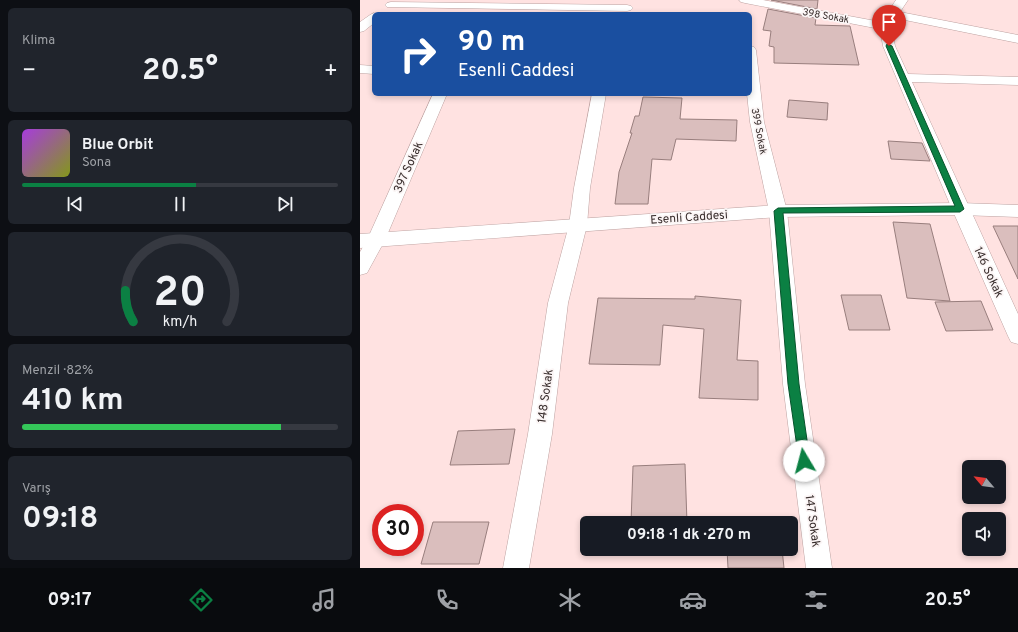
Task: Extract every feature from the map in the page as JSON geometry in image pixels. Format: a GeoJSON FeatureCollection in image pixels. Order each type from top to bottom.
{"type":"FeatureCollection","features":[{"type":"Feature","properties":{"kind":"street"},"geometry":{"type":"LineString","coordinates":[[745,0],[747,12]]}},
{"type":"Feature","properties":{"kind":"street","name":"398 Sokak"},"geometry":{"type":"LineString","coordinates":[[745,0],[1018,39]]}},
{"type":"Feature","properties":{"kind":"street"},"geometry":{"type":"LineString","coordinates":[[888,20],[902,0]]}},
{"type":"Feature","properties":{"kind":"street"},"geometry":{"type":"LineString","coordinates":[[382,12],[394,2],[487,10],[628,7]]}},
{"type":"Feature","properties":{"kind":"street"},"geometry":{"type":"LineString","coordinates":[[360,28],[372,19]]}},
{"type":"Feature","properties":{"kind":"street","name":"146 Sokak"},"geometry":{"type":"LineString","coordinates":[[888,20],[886,26],[889,46],[960,209],[1018,336]]}},
{"type":"Feature","properties":{"kind":"street"},"geometry":{"type":"LineString","coordinates":[[360,69],[372,70]]}},
{"type":"Feature","properties":{"kind":"street","name":"399 Sokak"},"geometry":{"type":"LineString","coordinates":[[752,71],[757,122],[778,211]]}},
{"type":"Feature","properties":{"kind":"street"},"geometry":{"type":"LineString","coordinates":[[903,78],[1018,81]]}},
{"type":"Feature","properties":{"kind":"street","name":"397 Sokak"},"geometry":{"type":"LineString","coordinates":[[360,268],[368,241],[439,96]]}},
{"type":"Feature","properties":{"kind":"street","name":"148 Sokak"},"geometry":{"type":"LineString","coordinates":[[516,568],[540,434],[558,303],[578,225],[582,188],[599,96]]}},
{"type":"Feature","properties":{"kind":"street","name":"Esenli Caddesi"},"geometry":{"type":"LineString","coordinates":[[368,241],[778,211],[960,209],[1018,211]]}},
{"type":"Feature","properties":{"kind":"street","name":"147 Sokak"},"geometry":{"type":"LineString","coordinates":[[778,211],[794,384],[819,568]]}},
{"type":"Feature","properties":{"kind":"building"},"geometry":{"type":"Polygon","coordinates":[[[771,0],[818,0],[817,9],[771,0]]]}},
{"type":"Feature","properties":{"kind":"building"},"geometry":{"type":"Polygon","coordinates":[[[768,9],[816,18],[815,25],[850,26],[859,65],[774,63],[774,47],[769,46],[771,31],[763,30],[768,9]]]}},
{"type":"Feature","properties":{"kind":"building"},"geometry":{"type":"Polygon","coordinates":[[[643,97],[682,98],[680,119],[737,120],[736,141],[676,139],[671,160],[652,159],[648,204],[615,204],[619,172],[632,133],[630,133],[635,116],[639,116],[643,97]]]}},
{"type":"Feature","properties":{"kind":"building"},"geometry":{"type":"Polygon","coordinates":[[[789,100],[828,103],[827,120],[787,117],[789,100]]]}},
{"type":"Feature","properties":{"kind":"building"},"geometry":{"type":"Polygon","coordinates":[[[888,141],[922,143],[930,161],[891,159],[888,141]]]}},
{"type":"Feature","properties":{"kind":"building"},"geometry":{"type":"Polygon","coordinates":[[[893,222],[930,224],[950,301],[907,298],[893,222]]]}},
{"type":"Feature","properties":{"kind":"building"},"geometry":{"type":"Polygon","coordinates":[[[993,226],[1018,226],[1018,279],[993,226]]]}},
{"type":"Feature","properties":{"kind":"building"},"geometry":{"type":"Polygon","coordinates":[[[841,295],[881,295],[890,330],[849,330],[841,295]]]}},
{"type":"Feature","properties":{"kind":"building"},"geometry":{"type":"Polygon","coordinates":[[[695,296],[741,300],[737,360],[758,361],[758,400],[699,398],[704,329],[663,325],[660,365],[589,364],[598,298],[695,299],[695,296]]]}},
{"type":"Feature","properties":{"kind":"building"},"geometry":{"type":"Polygon","coordinates":[[[981,301],[993,330],[946,331],[935,302],[981,301]]]}},
{"type":"Feature","properties":{"kind":"building"},"geometry":{"type":"Polygon","coordinates":[[[515,429],[509,464],[450,465],[458,431],[515,429]]]}},
{"type":"Feature","properties":{"kind":"building"},"geometry":{"type":"Polygon","coordinates":[[[685,464],[687,516],[631,516],[633,466],[685,464]]]}},
{"type":"Feature","properties":{"kind":"building"},"geometry":{"type":"Polygon","coordinates":[[[433,522],[489,522],[479,564],[421,564],[433,522]]]}},
{"type":"Feature","properties":{"kind":"building"},"geometry":{"type":"Polygon","coordinates":[[[727,556],[783,556],[784,568],[728,568],[727,556]]]}},
{"type":"Feature","properties":{"kind":"route"},"geometry":{"type":"LineString","coordinates":[[804,461],[794,384],[778,211],[960,209],[889,46]]}}]}
